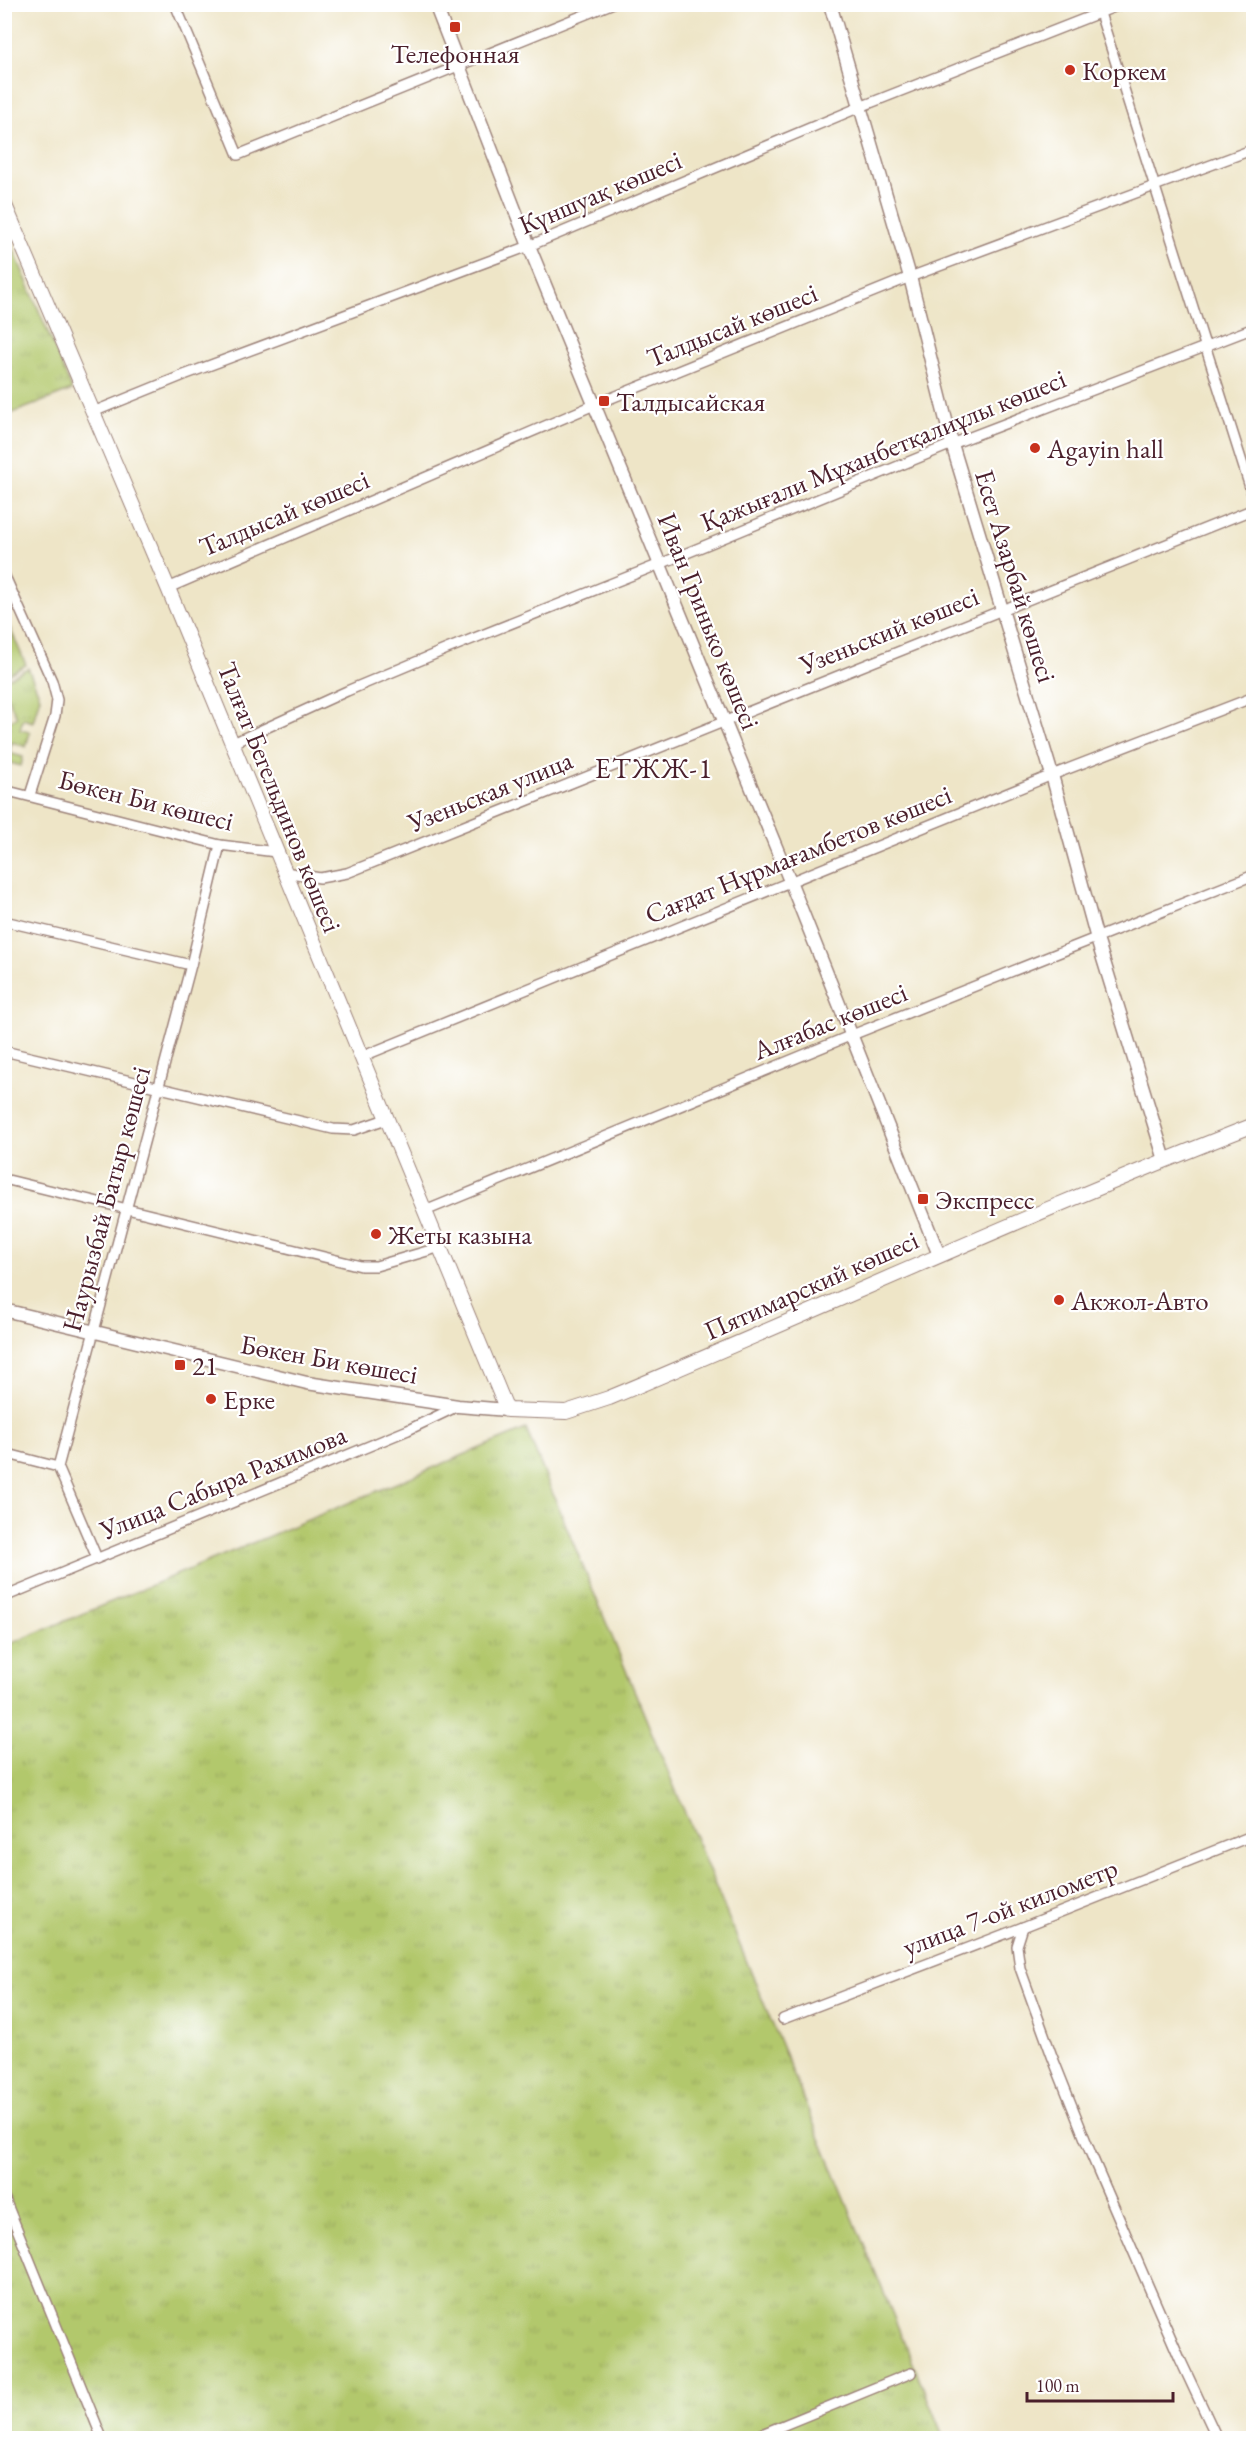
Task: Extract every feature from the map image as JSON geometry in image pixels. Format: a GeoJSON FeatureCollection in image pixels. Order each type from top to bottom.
{"type":"FeatureCollection","features":[{"type":"Feature","properties":{"kind":"main road","name":"Талғат Бегельдинов көшесі"},"geometry":{"type":"LineString","coordinates":[[4,203],[233,743],[507,1410]]}},
{"type":"Feature","properties":{"kind":"main road","name":"Пятимарский көшесі"},"geometry":{"type":"LineString","coordinates":[[507,1410],[551,1413],[573,1410],[609,1398],[939,1255],[1254,1125]]}},
{"type":"Feature","properties":{"kind":"street"},"geometry":{"type":"LineString","coordinates":[[175,4],[238,155],[611,4]]}},
{"type":"Feature","properties":{"kind":"street","name":"Иван Гринько көшесі"},"geometry":{"type":"LineString","coordinates":[[435,4],[529,246],[725,721],[939,1255]]}},
{"type":"Feature","properties":{"kind":"street","name":"Есет Азарбай көшесі"},"geometry":{"type":"LineString","coordinates":[[830,4],[910,278],[952,444],[1052,775],[1097,939],[1165,1160]]}},
{"type":"Feature","properties":{"kind":"street","name":"Күншуақ көшесі"},"geometry":{"type":"LineString","coordinates":[[93,412],[184,375],[529,246],[860,107],[1122,4]]}},
{"type":"Feature","properties":{"kind":"street"},"geometry":{"type":"LineString","coordinates":[[1100,13],[1254,500]]}},
{"type":"Feature","properties":{"kind":"street","name":"Талдысай көшесі"},"geometry":{"type":"LineString","coordinates":[[168,588],[594,405],[910,278],[1254,149]]}},
{"type":"Feature","properties":{"kind":"street","name":"Қажығали Мұханбетқалиұлы көшесі"},"geometry":{"type":"LineString","coordinates":[[233,743],[425,658],[952,444],[1254,328]]}},
{"type":"Feature","properties":{"kind":"street","name":"Узеньский көшесі"},"geometry":{"type":"LineString","coordinates":[[742,714],[1254,509]]}},
{"type":"Feature","properties":{"kind":"street"},"geometry":{"type":"LineString","coordinates":[[4,574],[52,681],[57,700],[55,716],[30,795]]}},
{"type":"Feature","properties":{"kind":"street","name":"Сағдат Нұрмағамбетов көшесі"},"geometry":{"type":"LineString","coordinates":[[361,1057],[1052,775],[1254,697]]}},
{"type":"Feature","properties":{"kind":"street","name":"Узеньская улица"},"geometry":{"type":"LineString","coordinates":[[285,872],[320,878],[341,875],[742,714]]}},
{"type":"Feature","properties":{"kind":"street","name":"Бөкен Би көшесі"},"geometry":{"type":"LineString","coordinates":[[4,790],[220,845],[276,852]]}},
{"type":"Feature","properties":{"kind":"street","name":"Наурызбай Батыр көшесі"},"geometry":{"type":"LineString","coordinates":[[58,1467],[159,1089],[220,845]]}},
{"type":"Feature","properties":{"kind":"street","name":"Алғабас көшесі"},"geometry":{"type":"LineString","coordinates":[[425,1211],[852,1035],[1254,875]]}},
{"type":"Feature","properties":{"kind":"street"},"geometry":{"type":"LineString","coordinates":[[4,921],[191,965]]}},
{"type":"Feature","properties":{"kind":"street"},"geometry":{"type":"LineString","coordinates":[[4,1051],[338,1130],[354,1130],[386,1119]]}},
{"type":"Feature","properties":{"kind":"street"},"geometry":{"type":"LineString","coordinates":[[4,1179],[368,1267],[441,1247]]}},
{"type":"Feature","properties":{"kind":"street","name":"Бөкен Би көшесі"},"geometry":{"type":"LineString","coordinates":[[4,1310],[307,1383],[458,1406],[507,1410]]}},
{"type":"Feature","properties":{"kind":"street","name":"Улица Сабыра Рахимова"},"geometry":{"type":"LineString","coordinates":[[4,1597],[408,1430],[458,1406]]}},
{"type":"Feature","properties":{"kind":"street"},"geometry":{"type":"LineString","coordinates":[[4,1453],[58,1467],[97,1558]]}},
{"type":"Feature","properties":{"kind":"street","name":"улица 7-ой километр"},"geometry":{"type":"LineString","coordinates":[[783,2019],[1023,1928],[1254,1835]]}},
{"type":"Feature","properties":{"kind":"street"},"geometry":{"type":"LineString","coordinates":[[1023,1928],[1017,1946],[1020,1968],[1052,2056],[1090,2154],[1217,2439]]}},
{"type":"Feature","properties":{"kind":"street"},"geometry":{"type":"LineString","coordinates":[[4,2197],[102,2439]]}},
{"type":"Feature","properties":{"kind":"street"},"geometry":{"type":"LineString","coordinates":[[752,2439],[911,2373]]}},
{"type":"Feature","properties":{"kind":"green space"},"geometry":{"type":"Polygon","coordinates":[[[5,229],[72,390],[4,416],[5,229]]]}},
{"type":"Feature","properties":{"kind":"green space"},"geometry":{"type":"Polygon","coordinates":[[[4,620],[7,621],[26,665],[5,676],[4,620]]]}},
{"type":"Feature","properties":{"kind":"green space"},"geometry":{"type":"Polygon","coordinates":[[[28,668],[40,697],[33,722],[23,719],[20,730],[30,732],[26,747],[12,742],[9,753],[23,757],[21,766],[7,762],[5,769],[5,724],[17,717],[5,693],[5,680],[28,668]]]}},
{"type":"Feature","properties":{"kind":"green space"},"geometry":{"type":"Polygon","coordinates":[[[526,1429],[944,2438],[5,2438],[5,1646],[526,1429]]]}},
{"type":"Feature","properties":{"kind":"place","name":"Телефонная"},"geometry":{"type":"Point","coordinates":[455,27]}},
{"type":"Feature","properties":{"kind":"place","name":"Коркем"},"geometry":{"type":"Point","coordinates":[1070,70]}},
{"type":"Feature","properties":{"kind":"place","name":"Талдысайская"},"geometry":{"type":"Point","coordinates":[604,401]}},
{"type":"Feature","properties":{"kind":"place","name":"Agayin hall"},"geometry":{"type":"Point","coordinates":[1035,448]}},
{"type":"Feature","properties":{"kind":"place","name":"Экспресс"},"geometry":{"type":"Point","coordinates":[923,1199]}},
{"type":"Feature","properties":{"kind":"place","name":"Жеты казына"},"geometry":{"type":"Point","coordinates":[376,1234]}},
{"type":"Feature","properties":{"kind":"place","name":"Акжол-Авто"},"geometry":{"type":"Point","coordinates":[1059,1300]}},
{"type":"Feature","properties":{"kind":"place","name":"21"},"geometry":{"type":"Point","coordinates":[180,1365]}},
{"type":"Feature","properties":{"kind":"place","name":"Ерке"},"geometry":{"type":"Point","coordinates":[211,1399]}},
{"type":"Feature","properties":{"kind":"district","name":"ЕТЖЖ-1"},"geometry":{"type":"Point","coordinates":[654,768]}}]}
